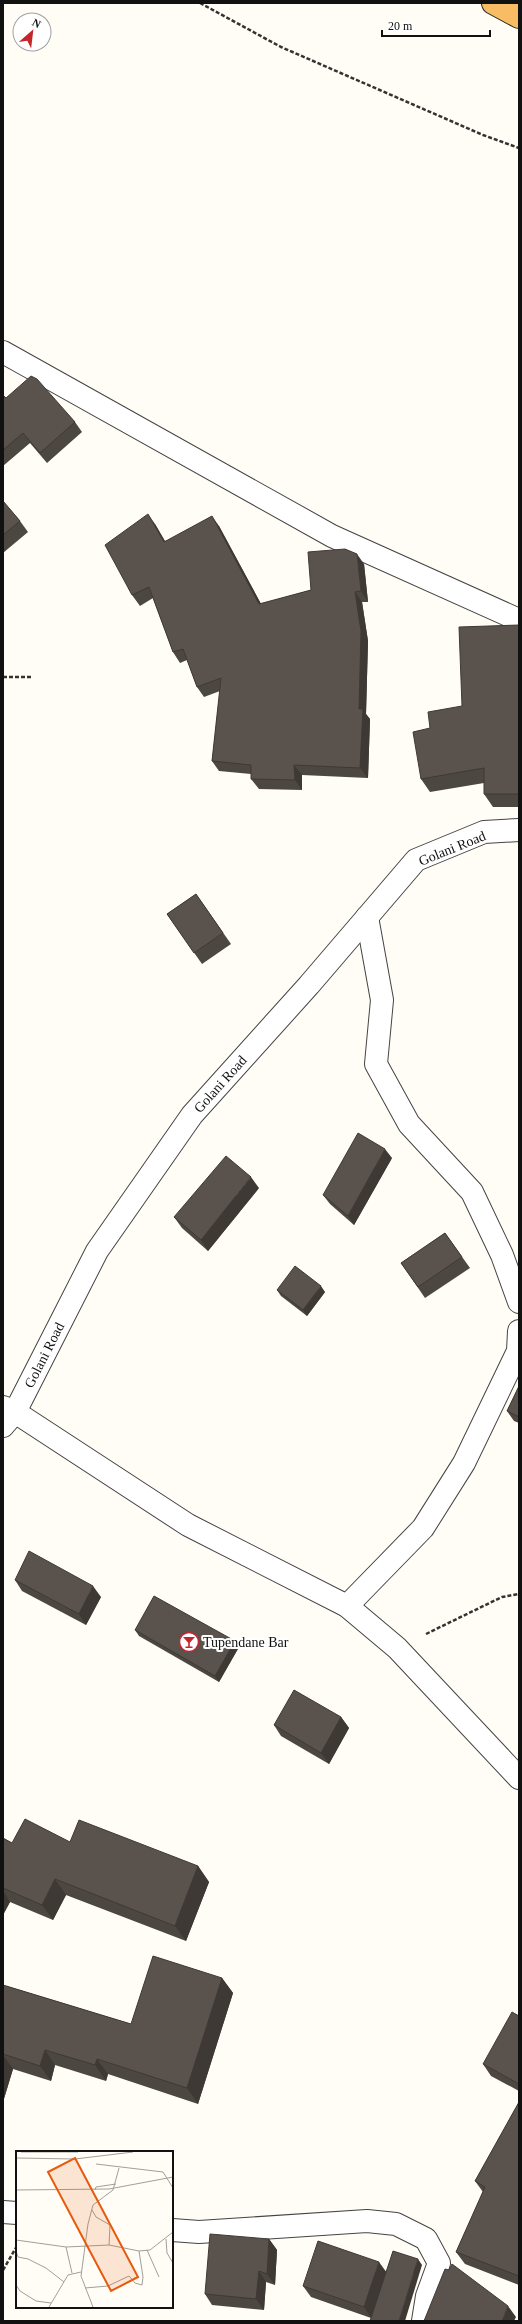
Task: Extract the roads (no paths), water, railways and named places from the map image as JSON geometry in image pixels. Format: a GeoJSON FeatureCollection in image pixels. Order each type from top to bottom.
{"type":"FeatureCollection","features":[{"type":"Feature","properties":{"kind":"highway"},"geometry":{"type":"LineString","coordinates":[[493,3],[519,17]]}},
{"type":"Feature","properties":{"kind":"street"},"geometry":{"type":"LineString","coordinates":[[3,352],[332,536],[519,620]]}},
{"type":"Feature","properties":{"kind":"street","name":"Golani Road"},"geometry":{"type":"LineString","coordinates":[[7,1415],[97,1251],[192,1115],[416,860],[484,832],[519,830]]}},
{"type":"Feature","properties":{"kind":"street"},"geometry":{"type":"LineString","coordinates":[[367,917],[382,1000],[376,1064],[409,1124],[472,1192],[502,1255],[519,1302]]}},
{"type":"Feature","properties":{"kind":"street"},"geometry":{"type":"LineString","coordinates":[[347,1606],[423,1528],[464,1463],[518,1351],[519,1331]]}},
{"type":"Feature","properties":{"kind":"street"},"geometry":{"type":"LineString","coordinates":[[7,1415],[188,1525],[347,1606],[397,1648],[519,1778]]}},
{"type":"Feature","properties":{"kind":"street"},"geometry":{"type":"LineString","coordinates":[[3,2212],[16,2213]]}},
{"type":"Feature","properties":{"kind":"street"},"geometry":{"type":"LineString","coordinates":[[173,2230],[199,2232],[367,2221],[396,2224],[426,2238],[439,2263],[427,2296],[424,2321]]}},
{"type":"Feature","properties":{"kind":"place","name":"Tupendane Bar"},"geometry":{"type":"Point","coordinates":[189,1642]}}]}
